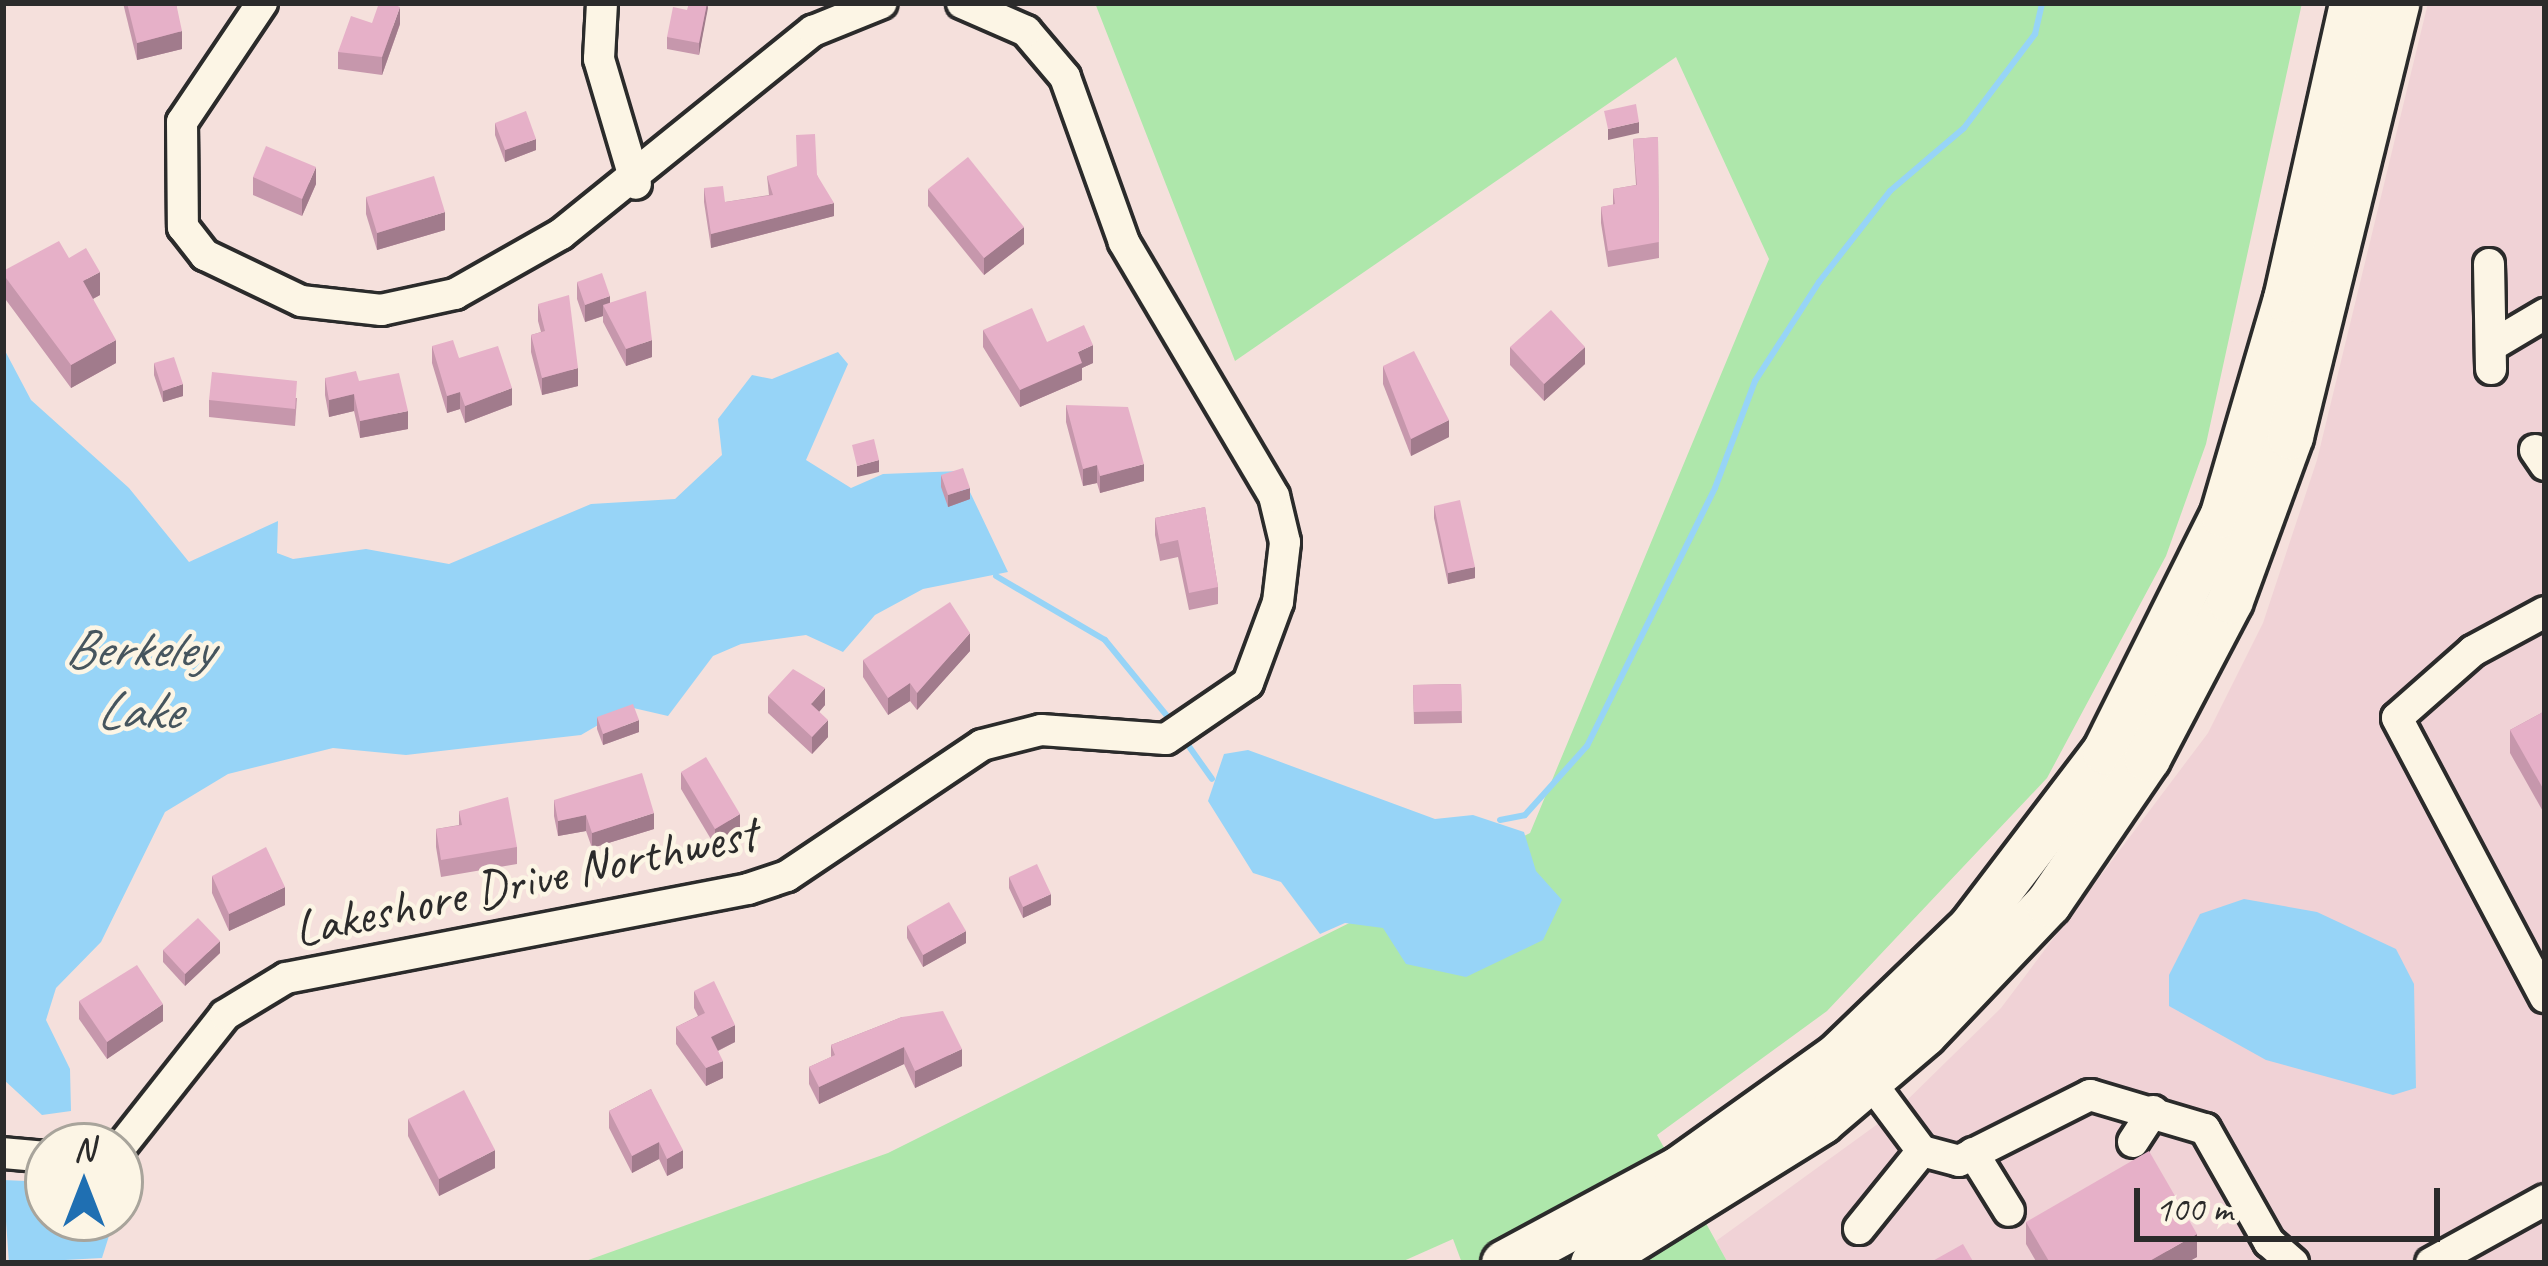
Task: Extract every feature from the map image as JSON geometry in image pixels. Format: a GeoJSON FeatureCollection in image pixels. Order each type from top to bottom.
{"type":"FeatureCollection","features":[{"type":"Feature","properties":{"kind":"highway"},"geometry":{"type":"LineString","coordinates":[[1504,1263],[1677,1170],[1838,1055],[1971,927],[2105,751],[2222,514],[2286,299],[2352,3]]}},
{"type":"Feature","properties":{"kind":"highway"},"geometry":{"type":"LineString","coordinates":[[1593,1263],[1869,1080],[2048,903],[2147,758],[2230,600],[2290,436],[2396,3]]}},
{"type":"Feature","properties":{"kind":"street"},"geometry":{"type":"LineString","coordinates":[[262,3],[182,122],[175,178],[183,227],[205,255],[302,302],[381,310],[436,298],[636,184],[813,31],[882,3]]}},
{"type":"Feature","properties":{"kind":"street"},"geometry":{"type":"LineString","coordinates":[[602,3],[599,59],[636,184]]}},
{"type":"Feature","properties":{"kind":"street","name":"Lakeshore Drive Northwest"},"geometry":{"type":"LineString","coordinates":[[141,1122],[225,1016],[286,978],[748,890],[787,876],[982,745],[1041,730],[1166,739],[1248,683],[1278,602],[1285,542],[1274,496],[1124,242],[1065,77],[1026,31],[962,3]]}},
{"type":"Feature","properties":{"kind":"street"},"geometry":{"type":"LineString","coordinates":[[2489,264],[2491,358],[2545,314]]}},
{"type":"Feature","properties":{"kind":"street"},"geometry":{"type":"LineString","coordinates":[[2545,612],[2455,664],[2396,718],[2545,997]]}},
{"type":"Feature","properties":{"kind":"street"},"geometry":{"type":"LineString","coordinates":[[1869,1080],[1922,1151],[1959,1161],[2090,1096],[2205,1130],[2269,1242],[2293,1263]]}},
{"type":"Feature","properties":{"kind":"street"},"geometry":{"type":"LineString","coordinates":[[2133,1142],[2153,1112]]}},
{"type":"Feature","properties":{"kind":"street"},"geometry":{"type":"LineString","coordinates":[[1859,1229],[1922,1151]]}},
{"type":"Feature","properties":{"kind":"street"},"geometry":{"type":"LineString","coordinates":[[1973,1153],[2009,1211]]}},
{"type":"Feature","properties":{"kind":"street"},"geometry":{"type":"LineString","coordinates":[[2431,1263],[2545,1200]]}},
{"type":"Feature","properties":{"kind":"shaded area"},"geometry":{"type":"Polygon","coordinates":[[[2428,3],[2545,3],[2545,1263],[1728,1263],[1716,1241],[1897,1110],[2001,1008],[2208,733],[2263,623],[2317,460],[2428,3]]]}},
{"type":"Feature","properties":{"kind":"green space"},"geometry":{"type":"Polygon","coordinates":[[[1095,3],[2302,3],[2206,444],[2166,556],[2047,778],[1827,1011],[1657,1135],[1728,1263],[1462,1263],[1453,1239],[1399,1263],[580,1263],[888,1153],[1530,833],[1769,259],[1676,57],[1235,361],[1095,3]]]}},
{"type":"Feature","properties":{"kind":"water","name":"Berkeley Lake"},"geometry":{"type":"Polygon","coordinates":[[[3,347],[31,400],[129,488],[189,562],[278,521],[277,553],[293,559],[366,549],[449,564],[591,504],[675,499],[722,455],[718,419],[752,375],[772,379],[838,352],[848,364],[806,460],[851,488],[883,474],[960,471],[1008,572],[923,589],[875,615],[843,652],[806,635],[741,644],[713,656],[668,716],[629,707],[581,735],[406,755],[333,748],[228,774],[165,812],[101,942],[56,988],[46,1020],[70,1069],[71,1111],[42,1115],[3,1079],[3,347]]]}},
{"type":"Feature","properties":{"kind":"water"},"geometry":{"type":"Polygon","coordinates":[[[1248,750],[1435,819],[1473,815],[1524,832],[1536,871],[1562,900],[1543,940],[1466,977],[1406,964],[1383,928],[1345,923],[1320,934],[1281,882],[1253,873],[1208,801],[1224,754],[1248,750]]]}},
{"type":"Feature","properties":{"kind":"water"},"geometry":{"type":"Polygon","coordinates":[[[2244,899],[2317,912],[2396,949],[2414,984],[2416,1088],[2393,1095],[2266,1060],[2169,1006],[2169,975],[2200,914],[2244,899]]]}},
{"type":"Feature","properties":{"kind":"water"},"geometry":{"type":"Polygon","coordinates":[[[3,1180],[24,1181],[24,1242],[107,1242],[102,1258],[9,1263],[3,1180]]]}},
{"type":"Feature","properties":{"kind":"building"},"geometry":{"type":"Polygon","coordinates":[[[127,3],[176,3],[182,31],[137,43],[127,3]]]}},
{"type":"Feature","properties":{"kind":"building"},"geometry":{"type":"Polygon","coordinates":[[[379,3],[400,7],[382,57],[338,52],[351,16],[372,23],[379,3]]]}},
{"type":"Feature","properties":{"kind":"building"},"geometry":{"type":"Polygon","coordinates":[[[689,3],[707,3],[699,43],[667,37],[673,7],[687,10],[689,3]]]}},
{"type":"Feature","properties":{"kind":"building"},"geometry":{"type":"Polygon","coordinates":[[[1636,104],[1639,122],[1608,129],[1604,111],[1636,104]]]}},
{"type":"Feature","properties":{"kind":"building"},"geometry":{"type":"Polygon","coordinates":[[[526,111],[536,139],[505,150],[495,123],[526,111]]]}},
{"type":"Feature","properties":{"kind":"building"},"geometry":{"type":"Polygon","coordinates":[[[815,134],[817,175],[834,203],[711,234],[704,188],[723,186],[725,202],[773,195],[767,176],[797,166],[796,135],[815,134]]]}},
{"type":"Feature","properties":{"kind":"building"},"geometry":{"type":"Polygon","coordinates":[[[1658,137],[1659,242],[1608,251],[1601,207],[1615,204],[1613,189],[1637,185],[1633,139],[1658,137]]]}},
{"type":"Feature","properties":{"kind":"building"},"geometry":{"type":"Polygon","coordinates":[[[266,146],[316,167],[302,199],[253,177],[266,146]]]}},
{"type":"Feature","properties":{"kind":"building"},"geometry":{"type":"Polygon","coordinates":[[[968,157],[1024,227],[984,258],[928,189],[968,157]]]}},
{"type":"Feature","properties":{"kind":"building"},"geometry":{"type":"Polygon","coordinates":[[[434,176],[445,212],[377,233],[366,197],[434,176]]]}},
{"type":"Feature","properties":{"kind":"building"},"geometry":{"type":"Polygon","coordinates":[[[59,241],[69,258],[86,248],[100,272],[83,281],[116,340],[71,365],[3,274],[59,241]]]}},
{"type":"Feature","properties":{"kind":"building"},"geometry":{"type":"Polygon","coordinates":[[[602,273],[610,296],[585,305],[577,282],[602,273]]]}},
{"type":"Feature","properties":{"kind":"building"},"geometry":{"type":"Polygon","coordinates":[[[646,291],[652,340],[626,349],[603,305],[646,291]]]}},
{"type":"Feature","properties":{"kind":"building"},"geometry":{"type":"Polygon","coordinates":[[[569,295],[578,368],[542,378],[531,335],[545,331],[538,304],[569,295]]]}},
{"type":"Feature","properties":{"kind":"building"},"geometry":{"type":"Polygon","coordinates":[[[1032,308],[1047,342],[1084,325],[1093,345],[1078,352],[1082,363],[1020,390],[983,330],[1032,308]]]}},
{"type":"Feature","properties":{"kind":"building"},"geometry":{"type":"Polygon","coordinates":[[[1551,310],[1585,347],[1544,384],[1510,347],[1551,310]]]}},
{"type":"Feature","properties":{"kind":"building"},"geometry":{"type":"Polygon","coordinates":[[[453,340],[459,358],[498,346],[512,388],[465,406],[460,392],[447,396],[432,346],[453,340]]]}},
{"type":"Feature","properties":{"kind":"building"},"geometry":{"type":"Polygon","coordinates":[[[1414,351],[1449,420],[1411,439],[1383,366],[1414,351]]]}},
{"type":"Feature","properties":{"kind":"building"},"geometry":{"type":"Polygon","coordinates":[[[174,357],[183,384],[163,391],[154,363],[174,357]]]}},
{"type":"Feature","properties":{"kind":"building"},"geometry":{"type":"Polygon","coordinates":[[[356,371],[359,381],[399,373],[408,411],[360,421],[354,394],[329,400],[325,378],[356,371]]]}},
{"type":"Feature","properties":{"kind":"building"},"geometry":{"type":"Polygon","coordinates":[[[212,372],[297,381],[295,409],[209,400],[212,372]]]}},
{"type":"Feature","properties":{"kind":"building"},"geometry":{"type":"Polygon","coordinates":[[[1066,405],[1128,407],[1144,464],[1100,476],[1097,465],[1083,469],[1066,405]]]}},
{"type":"Feature","properties":{"kind":"building"},"geometry":{"type":"Polygon","coordinates":[[[874,439],[879,460],[857,466],[852,445],[874,439]]]}},
{"type":"Feature","properties":{"kind":"building"},"geometry":{"type":"Polygon","coordinates":[[[963,468],[970,488],[948,495],[941,475],[963,468]]]}},
{"type":"Feature","properties":{"kind":"building"},"geometry":{"type":"Polygon","coordinates":[[[1460,500],[1475,567],[1448,573],[1434,506],[1460,500]]]}},
{"type":"Feature","properties":{"kind":"building"},"geometry":{"type":"Polygon","coordinates":[[[1205,507],[1218,587],[1189,593],[1178,540],[1160,544],[1155,518],[1205,507]]]}},
{"type":"Feature","properties":{"kind":"building"},"geometry":{"type":"Polygon","coordinates":[[[950,602],[970,633],[917,693],[910,683],[888,698],[863,660],[950,602]]]}},
{"type":"Feature","properties":{"kind":"building"},"geometry":{"type":"Polygon","coordinates":[[[793,669],[825,688],[811,704],[828,720],[812,737],[768,696],[793,669]]]}},
{"type":"Feature","properties":{"kind":"building"},"geometry":{"type":"Polygon","coordinates":[[[1461,684],[1462,711],[1414,712],[1413,685],[1461,684]]]}},
{"type":"Feature","properties":{"kind":"building"},"geometry":{"type":"Polygon","coordinates":[[[633,704],[639,720],[603,734],[597,717],[633,704]]]}},
{"type":"Feature","properties":{"kind":"building"},"geometry":{"type":"Polygon","coordinates":[[[2545,711],[2545,792],[2510,730],[2545,711]]]}},
{"type":"Feature","properties":{"kind":"building"},"geometry":{"type":"Polygon","coordinates":[[[706,757],[740,814],[715,829],[681,772],[706,757]]]}},
{"type":"Feature","properties":{"kind":"building"},"geometry":{"type":"Polygon","coordinates":[[[642,773],[654,813],[592,833],[586,815],[558,821],[554,800],[642,773]]]}},
{"type":"Feature","properties":{"kind":"building"},"geometry":{"type":"Polygon","coordinates":[[[508,797],[517,847],[441,860],[436,829],[462,825],[459,811],[508,797]]]}},
{"type":"Feature","properties":{"kind":"building"},"geometry":{"type":"Polygon","coordinates":[[[266,847],[285,887],[229,914],[212,876],[266,847]]]}},
{"type":"Feature","properties":{"kind":"building"},"geometry":{"type":"Polygon","coordinates":[[[1037,864],[1051,894],[1023,907],[1009,877],[1037,864]]]}},
{"type":"Feature","properties":{"kind":"building"},"geometry":{"type":"Polygon","coordinates":[[[949,902],[966,931],[923,955],[907,926],[949,902]]]}},
{"type":"Feature","properties":{"kind":"building"},"geometry":{"type":"Polygon","coordinates":[[[198,918],[220,941],[185,974],[163,950],[198,918]]]}},
{"type":"Feature","properties":{"kind":"building"},"geometry":{"type":"Polygon","coordinates":[[[137,965],[163,1004],[107,1042],[79,1001],[137,965]]]}},
{"type":"Feature","properties":{"kind":"building"},"geometry":{"type":"Polygon","coordinates":[[[714,981],[735,1025],[711,1037],[723,1061],[706,1068],[676,1027],[705,1013],[694,991],[714,981]]]}},
{"type":"Feature","properties":{"kind":"building"},"geometry":{"type":"Polygon","coordinates":[[[943,1011],[962,1049],[915,1071],[904,1047],[819,1087],[809,1067],[835,1055],[831,1045],[902,1017],[943,1011]]]}},
{"type":"Feature","properties":{"kind":"building"},"geometry":{"type":"Polygon","coordinates":[[[651,1089],[683,1150],[667,1159],[659,1142],[632,1156],[609,1111],[651,1089]]]}},
{"type":"Feature","properties":{"kind":"building"},"geometry":{"type":"Polygon","coordinates":[[[464,1090],[495,1150],[439,1179],[408,1119],[464,1090]]]}},
{"type":"Feature","properties":{"kind":"building"},"geometry":{"type":"Polygon","coordinates":[[[2149,1151],[2197,1234],[2146,1263],[2050,1263],[2026,1222],[2149,1151]]]}},
{"type":"Feature","properties":{"kind":"building"},"geometry":{"type":"Polygon","coordinates":[[[1963,1244],[1974,1263],[1929,1263],[1963,1244]]]}},
{"type":"Feature","properties":{"kind":"waterway"},"geometry":{"type":"LineString","coordinates":[[1500,820],[1525,815],[1587,746],[1715,488],[1755,381],[1819,282],[1890,191],[1964,128],[2035,34],[2042,3]]}},
{"type":"Feature","properties":{"kind":"waterway"},"geometry":{"type":"LineString","coordinates":[[996,576],[1105,640],[1172,722]]}},
{"type":"Feature","properties":{"kind":"waterway"},"geometry":{"type":"LineString","coordinates":[[1183,738],[1212,779]]}}]}
